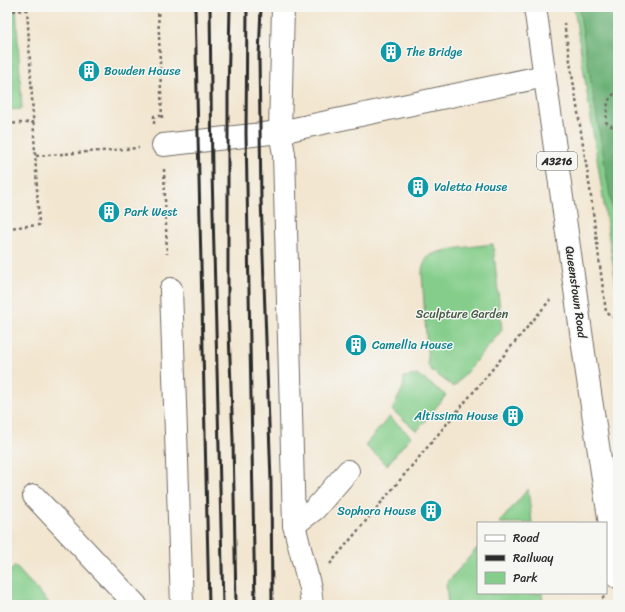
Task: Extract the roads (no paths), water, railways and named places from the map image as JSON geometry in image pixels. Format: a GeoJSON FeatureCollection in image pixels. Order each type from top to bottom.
{"type":"FeatureCollection","features":[{"type":"Feature","properties":{"kind":"main road"},"geometry":{"type":"LineString","coordinates":[[283,7],[280,132],[284,154],[294,526],[310,588],[312,605]]}},
{"type":"Feature","properties":{"kind":"main road","name":"Queenstown Road"},"geometry":{"type":"LineString","coordinates":[[535,7],[585,360],[618,578]]}},
{"type":"Feature","properties":{"kind":"main road"},"geometry":{"type":"LineString","coordinates":[[155,141],[280,132],[545,76]]}},
{"type":"Feature","properties":{"kind":"main road"},"geometry":{"type":"LineString","coordinates":[[171,290],[182,605]]}},
{"type":"Feature","properties":{"kind":"main road"},"geometry":{"type":"LineString","coordinates":[[294,526],[315,509],[348,471]]}},
{"type":"Feature","properties":{"kind":"main road"},"geometry":{"type":"LineString","coordinates":[[34,496],[136,605]]}},
{"type":"Feature","properties":{"kind":"railway"},"geometry":{"type":"LineString","coordinates":[[195,7],[209,605]]}},
{"type":"Feature","properties":{"kind":"railway"},"geometry":{"type":"LineString","coordinates":[[210,7],[212,173],[223,605]]}},
{"type":"Feature","properties":{"kind":"railway"},"geometry":{"type":"LineString","coordinates":[[230,7],[228,96],[228,306],[233,440],[236,605]]}},
{"type":"Feature","properties":{"kind":"railway"},"geometry":{"type":"LineString","coordinates":[[247,7],[246,134],[255,605]]}},
{"type":"Feature","properties":{"kind":"railway"},"geometry":{"type":"LineString","coordinates":[[261,7],[259,56],[261,199],[271,481],[272,605]]}},
{"type":"Feature","properties":{"kind":"place","name":"The Bridge"},"geometry":{"type":"Point","coordinates":[391,52]}},
{"type":"Feature","properties":{"kind":"place","name":"Bowden House"},"geometry":{"type":"Point","coordinates":[89,71]}},
{"type":"Feature","properties":{"kind":"place","name":"Valetta House"},"geometry":{"type":"Point","coordinates":[418,187]}},
{"type":"Feature","properties":{"kind":"place","name":"Park West"},"geometry":{"type":"Point","coordinates":[109,212]}},
{"type":"Feature","properties":{"kind":"place","name":"Camellia House"},"geometry":{"type":"Point","coordinates":[356,345]}},
{"type":"Feature","properties":{"kind":"place","name":"Altissima House"},"geometry":{"type":"Point","coordinates":[513,416]}},
{"type":"Feature","properties":{"kind":"place","name":"Sophora House"},"geometry":{"type":"Point","coordinates":[431,511]}},
{"type":"Feature","properties":{"kind":"park label","name":"Sculpture Garden"},"geometry":{"type":"Point","coordinates":[462,314]}}]}
